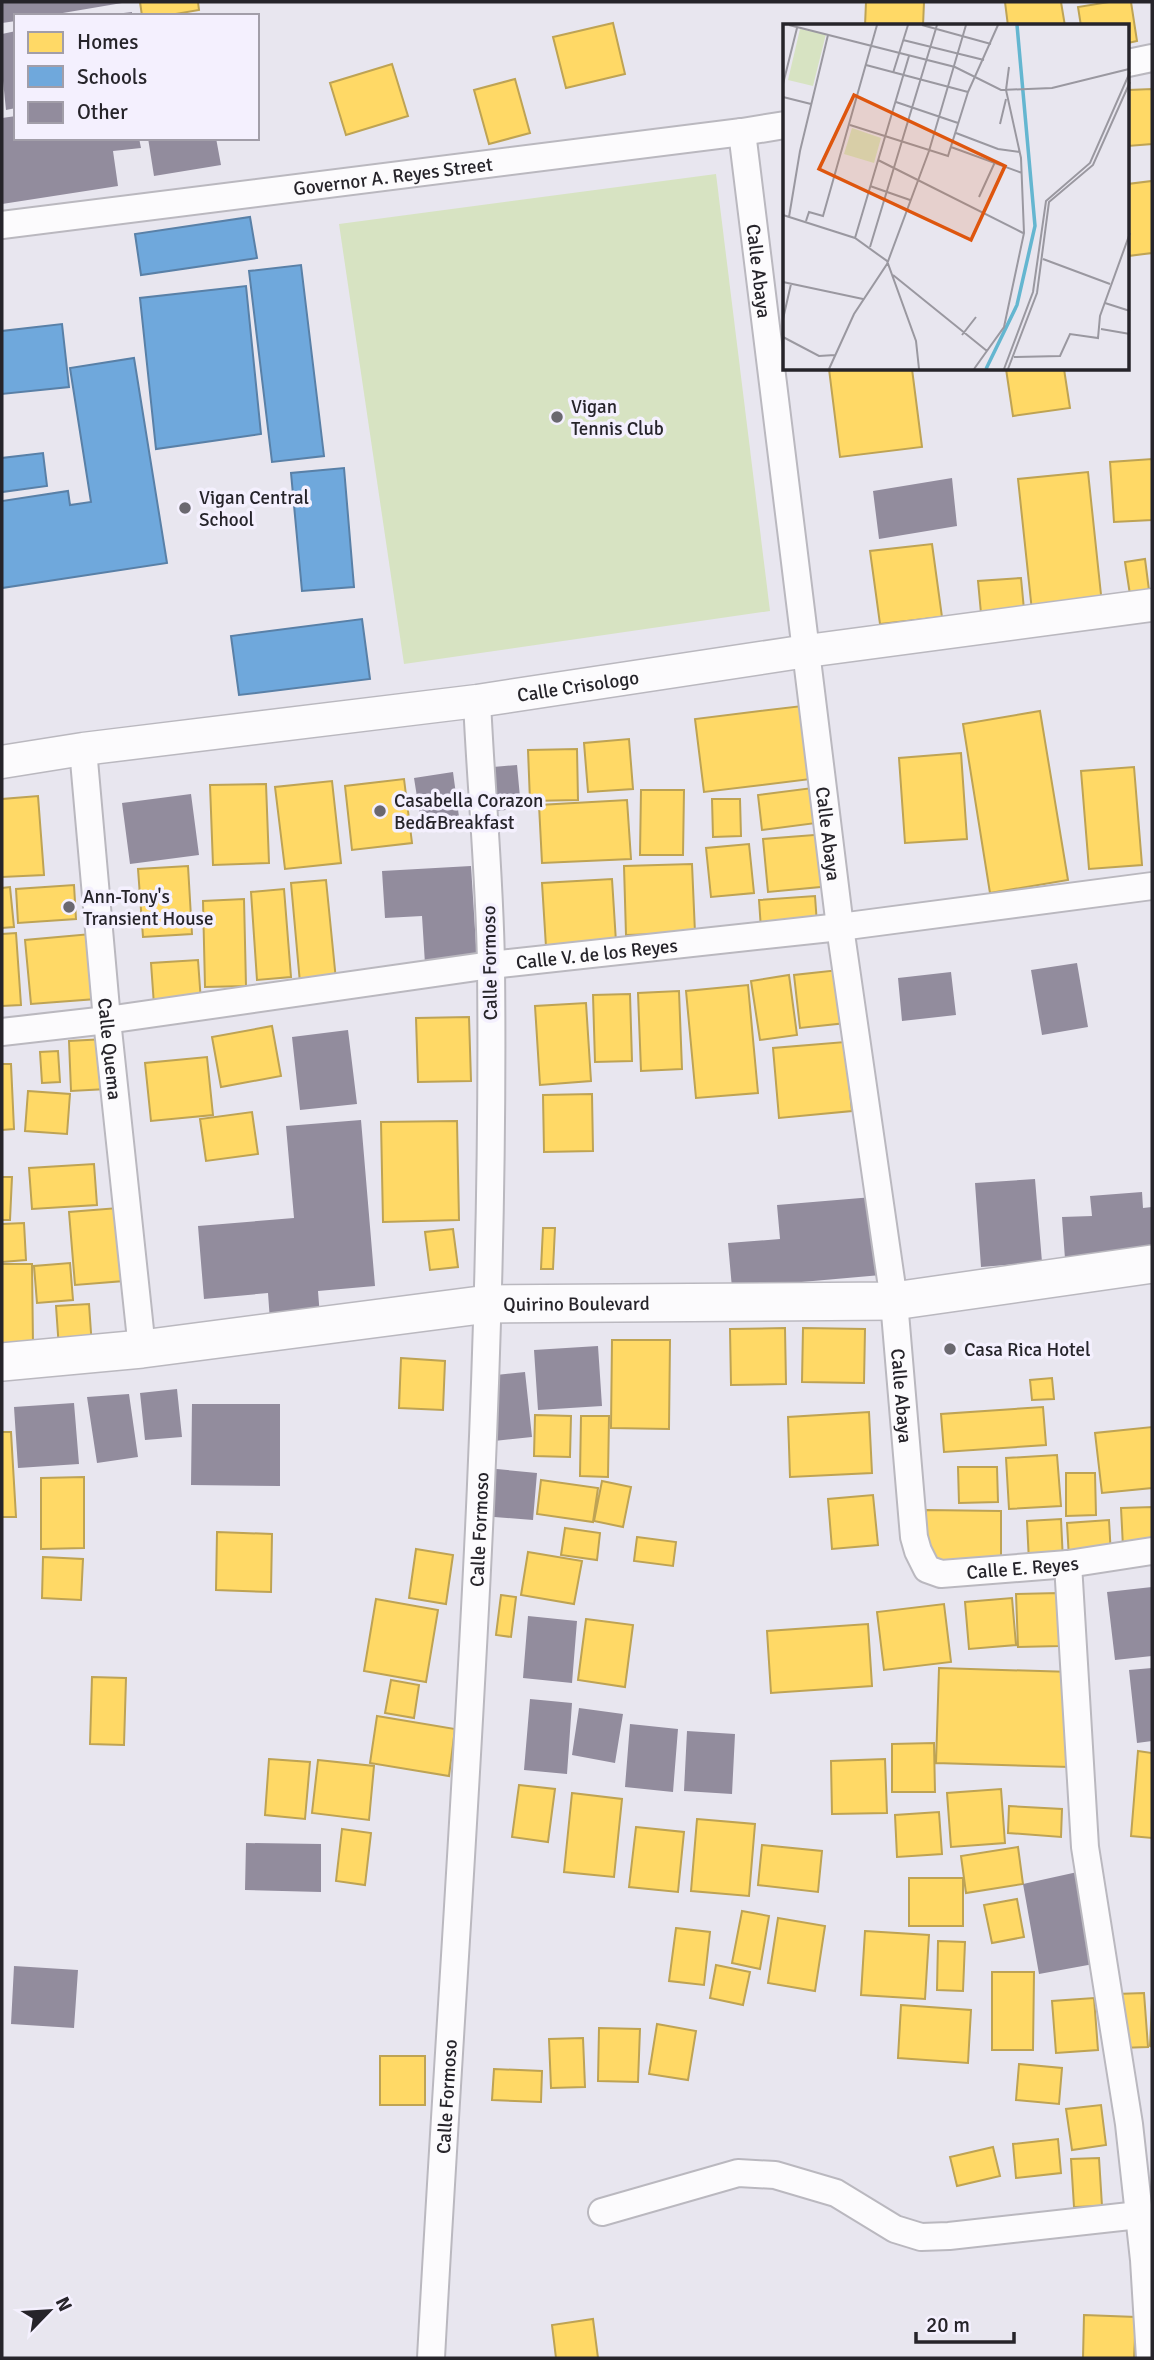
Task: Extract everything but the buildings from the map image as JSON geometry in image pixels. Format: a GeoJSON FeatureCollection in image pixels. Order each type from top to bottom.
{"type":"FeatureCollection","features":[{"type":"Feature","properties":{"kind":"main road","name":"Quirino Boulevard"},"geometry":{"type":"LineString","coordinates":[[2,1362],[142,1349],[488,1304],[894,1301],[1152,1264]]}},
{"type":"Feature","properties":{"kind":"street"},"geometry":{"type":"LineString","coordinates":[[1130,63],[1152,58]]}},
{"type":"Feature","properties":{"kind":"street","name":"Governor A. Reyes Street"},"geometry":{"type":"LineString","coordinates":[[2,225],[783,125]]}},
{"type":"Feature","properties":{"kind":"street","name":"Calle Abaya"},"geometry":{"type":"LineString","coordinates":[[742,132],[840,927],[894,1301],[914,1537]]}},
{"type":"Feature","properties":{"kind":"street","name":"Calle Crisologo"},"geometry":{"type":"LineString","coordinates":[[2,762],[83,748],[477,701],[807,651],[1152,606]]}},
{"type":"Feature","properties":{"kind":"street","name":"Calle Formoso"},"geometry":{"type":"LineString","coordinates":[[431,2358],[474,1646],[488,1304],[491,965],[477,701]]}},
{"type":"Feature","properties":{"kind":"street","name":"Calle Quema"},"geometry":{"type":"LineString","coordinates":[[83,748],[107,1020],[142,1349]]}},
{"type":"Feature","properties":{"kind":"street","name":"Calle V. de los Reyes"},"geometry":{"type":"LineString","coordinates":[[2,1032],[107,1020],[491,965],[840,927],[1152,886]]}},
{"type":"Feature","properties":{"kind":"street","name":"Calle E. Reyes"},"geometry":{"type":"LineString","coordinates":[[914,1537],[923,1562],[933,1573],[1068,1564],[1152,1551]]}},
{"type":"Feature","properties":{"kind":"street"},"geometry":{"type":"LineString","coordinates":[[1068,1564],[1085,1847],[1129,2124],[1150,2358]]}},
{"type":"Feature","properties":{"kind":"street"},"geometry":{"type":"LineString","coordinates":[[602,2211],[738,2173],[775,2175],[836,2193],[895,2229],[921,2237],[1139,2215]]}},
{"type":"Feature","properties":{"kind":"green space","name":"Vigan Tennis Club"},"geometry":{"type":"Polygon","coordinates":[[[716,174],[770,611],[404,664],[339,224],[716,174]]]}},
{"type":"Feature","properties":{"kind":"place","name":"Vigan Tennis Club"},"geometry":{"type":"Point","coordinates":[557,417]}},
{"type":"Feature","properties":{"kind":"place","name":"Vigan Central School"},"geometry":{"type":"Point","coordinates":[185,508]}},
{"type":"Feature","properties":{"kind":"place","name":"Casabella Corazon Bed&Breakfast"},"geometry":{"type":"Point","coordinates":[380,811]}},
{"type":"Feature","properties":{"kind":"place","name":"Ann-Tony's Transient House"},"geometry":{"type":"Point","coordinates":[69,907]}},
{"type":"Feature","properties":{"kind":"place","name":"Casa Rica Hotel"},"geometry":{"type":"Point","coordinates":[950,1349]}}]}
